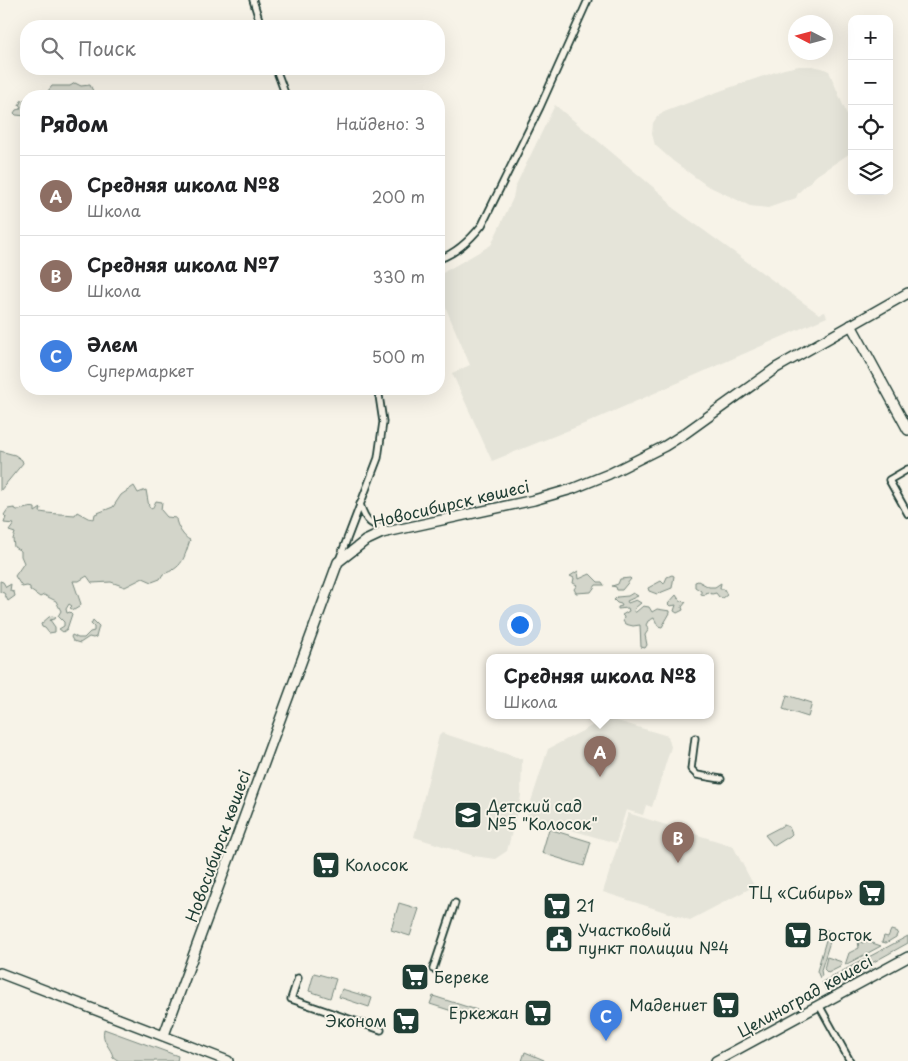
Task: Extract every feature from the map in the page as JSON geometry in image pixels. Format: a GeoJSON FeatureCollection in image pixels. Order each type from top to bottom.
{"type":"FeatureCollection","features":[{"type":"Feature","properties":{"kind":"main road","name":"Новосибирск көшесі"},"geometry":{"type":"LineString","coordinates":[[164,1035],[338,562],[365,541],[391,530],[442,521],[534,500],[585,484],[609,474],[665,446],[776,368],[908,293]]}},
{"type":"Feature","properties":{"kind":"main road"},"geometry":{"type":"LineString","coordinates":[[851,325],[906,423]]}},
{"type":"Feature","properties":{"kind":"main road","name":"Целиноград көшесі"},"geometry":{"type":"LineString","coordinates":[[716,1061],[908,957]]}},
{"type":"Feature","properties":{"kind":"main road"},"geometry":{"type":"LineString","coordinates":[[0,973],[228,1061]]}},
{"type":"Feature","properties":{"kind":"street"},"geometry":{"type":"LineString","coordinates":[[253,0],[259,20]]}},
{"type":"Feature","properties":{"kind":"street"},"geometry":{"type":"LineString","coordinates":[[445,256],[472,238],[482,225],[540,107],[588,0]]}},
{"type":"Feature","properties":{"kind":"street"},"geometry":{"type":"LineString","coordinates":[[278,75],[284,90]]}},
{"type":"Feature","properties":{"kind":"street"},"geometry":{"type":"LineString","coordinates":[[338,562],[374,470],[380,447],[383,422],[379,395]]}},
{"type":"Feature","properties":{"kind":"street"},"geometry":{"type":"LineString","coordinates":[[908,469],[889,480],[908,514]]}},
{"type":"Feature","properties":{"kind":"street"},"geometry":{"type":"LineString","coordinates":[[360,504],[364,516],[369,522],[391,530]]}},
{"type":"Feature","properties":{"kind":"street"},"geometry":{"type":"LineString","coordinates":[[695,738],[693,740],[692,769],[697,775],[721,779]]}},
{"type":"Feature","properties":{"kind":"street"},"geometry":{"type":"LineString","coordinates":[[433,969],[455,903]]}},
{"type":"Feature","properties":{"kind":"street"},"geometry":{"type":"LineString","coordinates":[[298,978],[291,999],[381,1030]]}},
{"type":"Feature","properties":{"kind":"street"},"geometry":{"type":"LineString","coordinates":[[820,1005],[850,1061]]}},
{"type":"Feature","properties":{"kind":"shaded area"},"geometry":{"type":"Polygon","coordinates":[[[812,66],[829,71],[848,117],[848,155],[817,175],[798,193],[796,198],[768,208],[750,206],[706,185],[655,145],[652,134],[653,123],[664,112],[784,69],[812,66]]]}},
{"type":"Feature","properties":{"kind":"shaded area"},"geometry":{"type":"Polygon","coordinates":[[[75,83],[81,86],[90,85],[92,90],[49,90],[52,86],[70,86],[75,83]]]}},
{"type":"Feature","properties":{"kind":"shaded area"},"geometry":{"type":"Polygon","coordinates":[[[555,105],[665,197],[673,208],[819,314],[825,312],[827,317],[589,422],[492,461],[452,373],[470,365],[445,306],[445,272],[491,245],[513,198],[515,187],[555,105]]]}},
{"type":"Feature","properties":{"kind":"shaded area"},"geometry":{"type":"Polygon","coordinates":[[[20,109],[20,115],[14,113],[20,109]]]}},
{"type":"Feature","properties":{"kind":"shaded area"},"geometry":{"type":"Polygon","coordinates":[[[0,451],[15,455],[23,463],[0,491],[0,451]]]}},
{"type":"Feature","properties":{"kind":"shaded area"},"geometry":{"type":"Polygon","coordinates":[[[134,486],[138,493],[146,490],[149,507],[152,509],[156,501],[162,502],[161,510],[167,517],[176,518],[181,531],[190,540],[184,557],[175,569],[163,574],[160,579],[152,582],[143,578],[125,587],[111,582],[92,583],[87,576],[79,581],[73,581],[81,604],[74,610],[70,608],[72,606],[69,604],[66,609],[67,613],[70,612],[72,614],[67,629],[63,632],[59,629],[64,626],[64,622],[58,616],[61,611],[56,601],[44,595],[40,597],[30,590],[30,587],[22,587],[15,576],[24,563],[21,551],[14,547],[13,539],[15,533],[9,531],[14,524],[4,523],[6,517],[4,515],[8,509],[35,508],[35,512],[41,508],[40,512],[75,515],[77,512],[94,519],[95,514],[113,507],[121,495],[134,486]]]}},
{"type":"Feature","properties":{"kind":"shaded area"},"geometry":{"type":"Polygon","coordinates":[[[578,571],[579,579],[590,574],[604,585],[596,585],[591,592],[576,593],[574,589],[577,585],[573,583],[574,578],[570,576],[578,571]]]}},
{"type":"Feature","properties":{"kind":"shaded area"},"geometry":{"type":"Polygon","coordinates":[[[674,576],[672,588],[657,594],[649,591],[648,588],[661,581],[664,584],[667,577],[674,576]]]}},
{"type":"Feature","properties":{"kind":"shaded area"},"geometry":{"type":"Polygon","coordinates":[[[630,578],[622,590],[617,590],[616,587],[612,586],[618,584],[620,579],[630,578]]]}},
{"type":"Feature","properties":{"kind":"shaded area"},"geometry":{"type":"Polygon","coordinates":[[[0,581],[6,587],[11,584],[10,591],[14,592],[15,596],[8,601],[4,593],[0,592],[0,581]]]}},
{"type":"Feature","properties":{"kind":"shaded area"},"geometry":{"type":"Polygon","coordinates":[[[698,581],[709,587],[715,587],[721,583],[720,589],[724,589],[727,595],[723,598],[719,597],[716,593],[707,592],[705,595],[701,594],[701,591],[695,587],[695,582],[698,581]]]}},
{"type":"Feature","properties":{"kind":"shaded area"},"geometry":{"type":"Polygon","coordinates":[[[633,593],[638,596],[627,601],[628,603],[636,600],[641,603],[635,608],[634,612],[643,606],[649,607],[652,612],[657,609],[670,611],[662,627],[658,626],[654,618],[648,621],[646,625],[649,629],[645,635],[647,645],[645,648],[641,647],[640,625],[625,624],[622,615],[629,611],[628,608],[618,609],[618,607],[622,606],[614,600],[617,597],[628,596],[633,593]]]}},
{"type":"Feature","properties":{"kind":"shaded area"},"geometry":{"type":"Polygon","coordinates":[[[676,595],[680,601],[686,602],[682,607],[683,610],[677,613],[674,611],[676,605],[670,606],[668,604],[676,595]]]}},
{"type":"Feature","properties":{"kind":"shaded area"},"geometry":{"type":"Polygon","coordinates":[[[52,616],[56,617],[50,620],[55,627],[55,632],[49,633],[41,624],[52,616]]]}},
{"type":"Feature","properties":{"kind":"shaded area"},"geometry":{"type":"Polygon","coordinates":[[[93,620],[99,626],[96,637],[89,637],[80,643],[73,641],[72,635],[84,638],[94,631],[94,627],[91,624],[93,620]]]}},
{"type":"Feature","properties":{"kind":"shaded area"},"geometry":{"type":"Polygon","coordinates":[[[787,695],[812,703],[808,717],[783,709],[787,695]]]}},
{"type":"Feature","properties":{"kind":"shaded area"},"geometry":{"type":"Polygon","coordinates":[[[605,719],[668,736],[671,747],[652,807],[646,805],[643,815],[626,810],[616,843],[526,817],[548,749],[605,719]]]}},
{"type":"Feature","properties":{"kind":"shaded area","name":"Детский сад №5 \"Колосок\""},"geometry":{"type":"Polygon","coordinates":[[[442,733],[522,759],[521,796],[507,851],[495,859],[474,856],[414,837],[439,736],[442,733]]]}},
{"type":"Feature","properties":{"kind":"shaded area"},"geometry":{"type":"Polygon","coordinates":[[[628,813],[733,846],[753,884],[751,888],[690,920],[603,892],[628,813]]]}},
{"type":"Feature","properties":{"kind":"shaded area"},"geometry":{"type":"Polygon","coordinates":[[[784,825],[789,827],[792,834],[774,846],[765,835],[784,825]]]}},
{"type":"Feature","properties":{"kind":"shaded area"},"geometry":{"type":"Polygon","coordinates":[[[549,829],[591,842],[584,866],[542,853],[549,829]]]}},
{"type":"Feature","properties":{"kind":"shaded area"},"geometry":{"type":"Polygon","coordinates":[[[399,903],[419,909],[410,936],[391,930],[399,903]]]}},
{"type":"Feature","properties":{"kind":"shaded area"},"geometry":{"type":"Polygon","coordinates":[[[820,928],[833,932],[820,978],[817,971],[826,940],[820,936],[820,928]]]}},
{"type":"Feature","properties":{"kind":"shaded area"},"geometry":{"type":"Polygon","coordinates":[[[891,930],[898,932],[896,937],[886,943],[882,942],[884,936],[888,937],[891,930]]]}},
{"type":"Feature","properties":{"kind":"shaded area"},"geometry":{"type":"Polygon","coordinates":[[[908,936],[908,943],[872,963],[872,970],[832,992],[826,990],[822,982],[908,936]]]}},
{"type":"Feature","properties":{"kind":"shaded area"},"geometry":{"type":"Polygon","coordinates":[[[864,940],[881,946],[845,965],[849,953],[859,948],[858,941],[863,943],[864,940]]]}},
{"type":"Feature","properties":{"kind":"shaded area"},"geometry":{"type":"Polygon","coordinates":[[[827,957],[842,962],[840,967],[828,973],[824,969],[827,957]]]}},
{"type":"Feature","properties":{"kind":"shaded area"},"geometry":{"type":"Polygon","coordinates":[[[314,973],[336,979],[330,998],[309,991],[314,973]]]}},
{"type":"Feature","properties":{"kind":"shaded area"},"geometry":{"type":"Polygon","coordinates":[[[342,989],[372,998],[369,1007],[339,997],[342,989]]]}},
{"type":"Feature","properties":{"kind":"shaded area"},"geometry":{"type":"Polygon","coordinates":[[[433,996],[477,1010],[474,1018],[430,1004],[433,996]]]}},
{"type":"Feature","properties":{"kind":"shaded area"},"geometry":{"type":"Polygon","coordinates":[[[104,1029],[178,1056],[177,1061],[119,1061],[113,1057],[105,1041],[104,1029]]]}},
{"type":"Feature","properties":{"kind":"shaded area"},"geometry":{"type":"Polygon","coordinates":[[[525,1052],[544,1060],[544,1061],[522,1061],[525,1052]]]}},
{"type":"Feature","properties":{"kind":"place","name":"Средняя школа №8"},"geometry":{"type":"Point","coordinates":[600,777]}},
{"type":"Feature","properties":{"kind":"place","name":"Детский сад №5 \"Колосок\""},"geometry":{"type":"Point","coordinates":[468,815]}},
{"type":"Feature","properties":{"kind":"place","name":"Средняя школа №7"},"geometry":{"type":"Point","coordinates":[678,863]}},
{"type":"Feature","properties":{"kind":"place","name":"Колосок"},"geometry":{"type":"Point","coordinates":[326,865]}},
{"type":"Feature","properties":{"kind":"place","name":"ТЦ «Сибирь»"},"geometry":{"type":"Point","coordinates":[872,893]}},
{"type":"Feature","properties":{"kind":"place","name":"21"},"geometry":{"type":"Point","coordinates":[557,906]}},
{"type":"Feature","properties":{"kind":"place","name":"Восток"},"geometry":{"type":"Point","coordinates":[798,935]}},
{"type":"Feature","properties":{"kind":"place","name":"Участковый пункт полиции №4"},"geometry":{"type":"Point","coordinates":[559,939]}},
{"type":"Feature","properties":{"kind":"place","name":"Береке"},"geometry":{"type":"Point","coordinates":[415,977]}},
{"type":"Feature","properties":{"kind":"place","name":"Мадениет"},"geometry":{"type":"Point","coordinates":[726,1005]}},
{"type":"Feature","properties":{"kind":"place","name":"Еркежан"},"geometry":{"type":"Point","coordinates":[538,1013]}},
{"type":"Feature","properties":{"kind":"place","name":"Эконом"},"geometry":{"type":"Point","coordinates":[406,1021]}},
{"type":"Feature","properties":{"kind":"place","name":"Әлем"},"geometry":{"type":"Point","coordinates":[606,1041]}}]}
